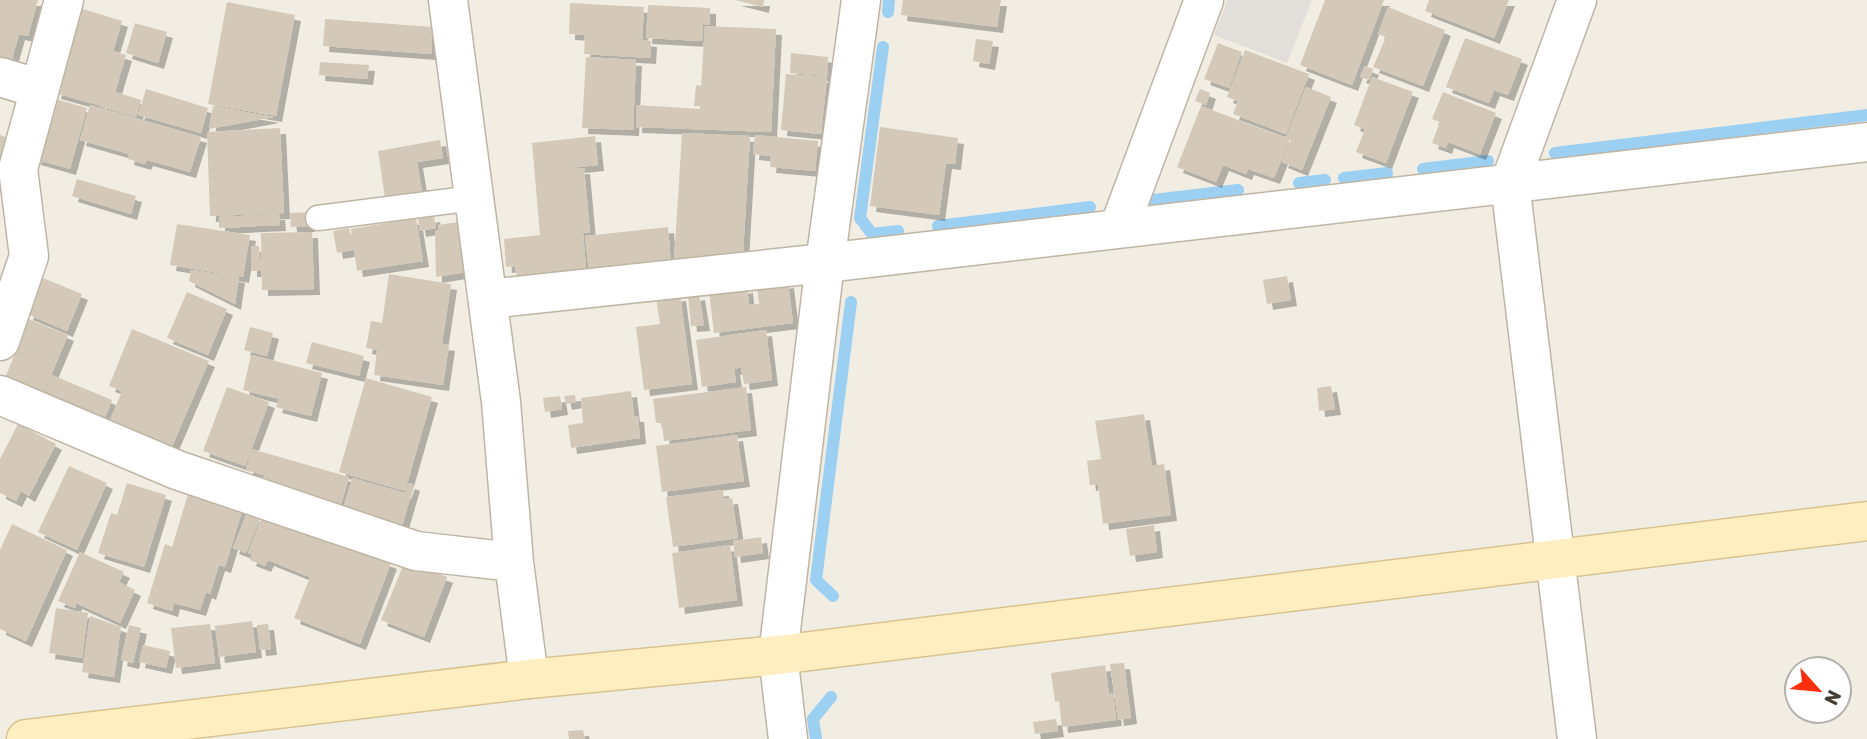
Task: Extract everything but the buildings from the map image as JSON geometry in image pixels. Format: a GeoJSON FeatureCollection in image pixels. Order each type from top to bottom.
{"type":"FeatureCollection","features":[{"type":"Feature","properties":{"kind":"street"},"geometry":{"type":"LineString","coordinates":[[0,341],[10,279],[29,256],[18,169],[64,0]]}},
{"type":"Feature","properties":{"kind":"street"},"geometry":{"type":"LineString","coordinates":[[448,0],[501,402],[514,562],[529,679]]}},
{"type":"Feature","properties":{"kind":"street"},"geometry":{"type":"LineString","coordinates":[[788,739],[778,654],[825,263],[861,0]]}},
{"type":"Feature","properties":{"kind":"street"},"geometry":{"type":"LineString","coordinates":[[1119,228],[1204,0]]}},
{"type":"Feature","properties":{"kind":"street"},"geometry":{"type":"LineString","coordinates":[[1577,0],[1510,183],[1577,739]]}},
{"type":"Feature","properties":{"kind":"street"},"geometry":{"type":"LineString","coordinates":[[0,77],[40,89]]}},
{"type":"Feature","properties":{"kind":"street"},"geometry":{"type":"LineString","coordinates":[[488,299],[825,263],[1867,142]]}},
{"type":"Feature","properties":{"kind":"street"},"geometry":{"type":"LineString","coordinates":[[0,395],[177,470],[416,551],[514,562]]}},
{"type":"Feature","properties":{"kind":"street"},"geometry":{"type":"LineString","coordinates":[[26,739],[529,679],[778,654],[1867,522]]}},
{"type":"Feature","properties":{"kind":"lane"},"geometry":{"type":"LineString","coordinates":[[318,218],[474,198]]}},
{"type":"Feature","properties":{"kind":"shaded area"},"geometry":{"type":"Polygon","coordinates":[[[1228,0],[1312,0],[1287,63],[1214,35],[1228,0]]]}},
{"type":"Feature","properties":{"kind":"waterway"},"geometry":{"type":"LineString","coordinates":[[888,12],[889,0]]}},
{"type":"Feature","properties":{"kind":"waterway"},"geometry":{"type":"LineString","coordinates":[[883,47],[860,218],[872,234],[898,231]]}},
{"type":"Feature","properties":{"kind":"waterway"},"geometry":{"type":"LineString","coordinates":[[1555,153],[1867,115]]}},
{"type":"Feature","properties":{"kind":"waterway"},"geometry":{"type":"LineString","coordinates":[[1423,169],[1488,161]]}},
{"type":"Feature","properties":{"kind":"waterway"},"geometry":{"type":"LineString","coordinates":[[1344,178],[1387,173]]}},
{"type":"Feature","properties":{"kind":"waterway"},"geometry":{"type":"LineString","coordinates":[[1299,183],[1325,180]]}},
{"type":"Feature","properties":{"kind":"waterway"},"geometry":{"type":"LineString","coordinates":[[1153,200],[1238,190]]}},
{"type":"Feature","properties":{"kind":"waterway"},"geometry":{"type":"LineString","coordinates":[[938,226],[1090,207]]}},
{"type":"Feature","properties":{"kind":"waterway"},"geometry":{"type":"LineString","coordinates":[[833,596],[816,580],[851,302]]}},
{"type":"Feature","properties":{"kind":"waterway"},"geometry":{"type":"LineString","coordinates":[[816,739],[813,719],[831,697]]}}]}
